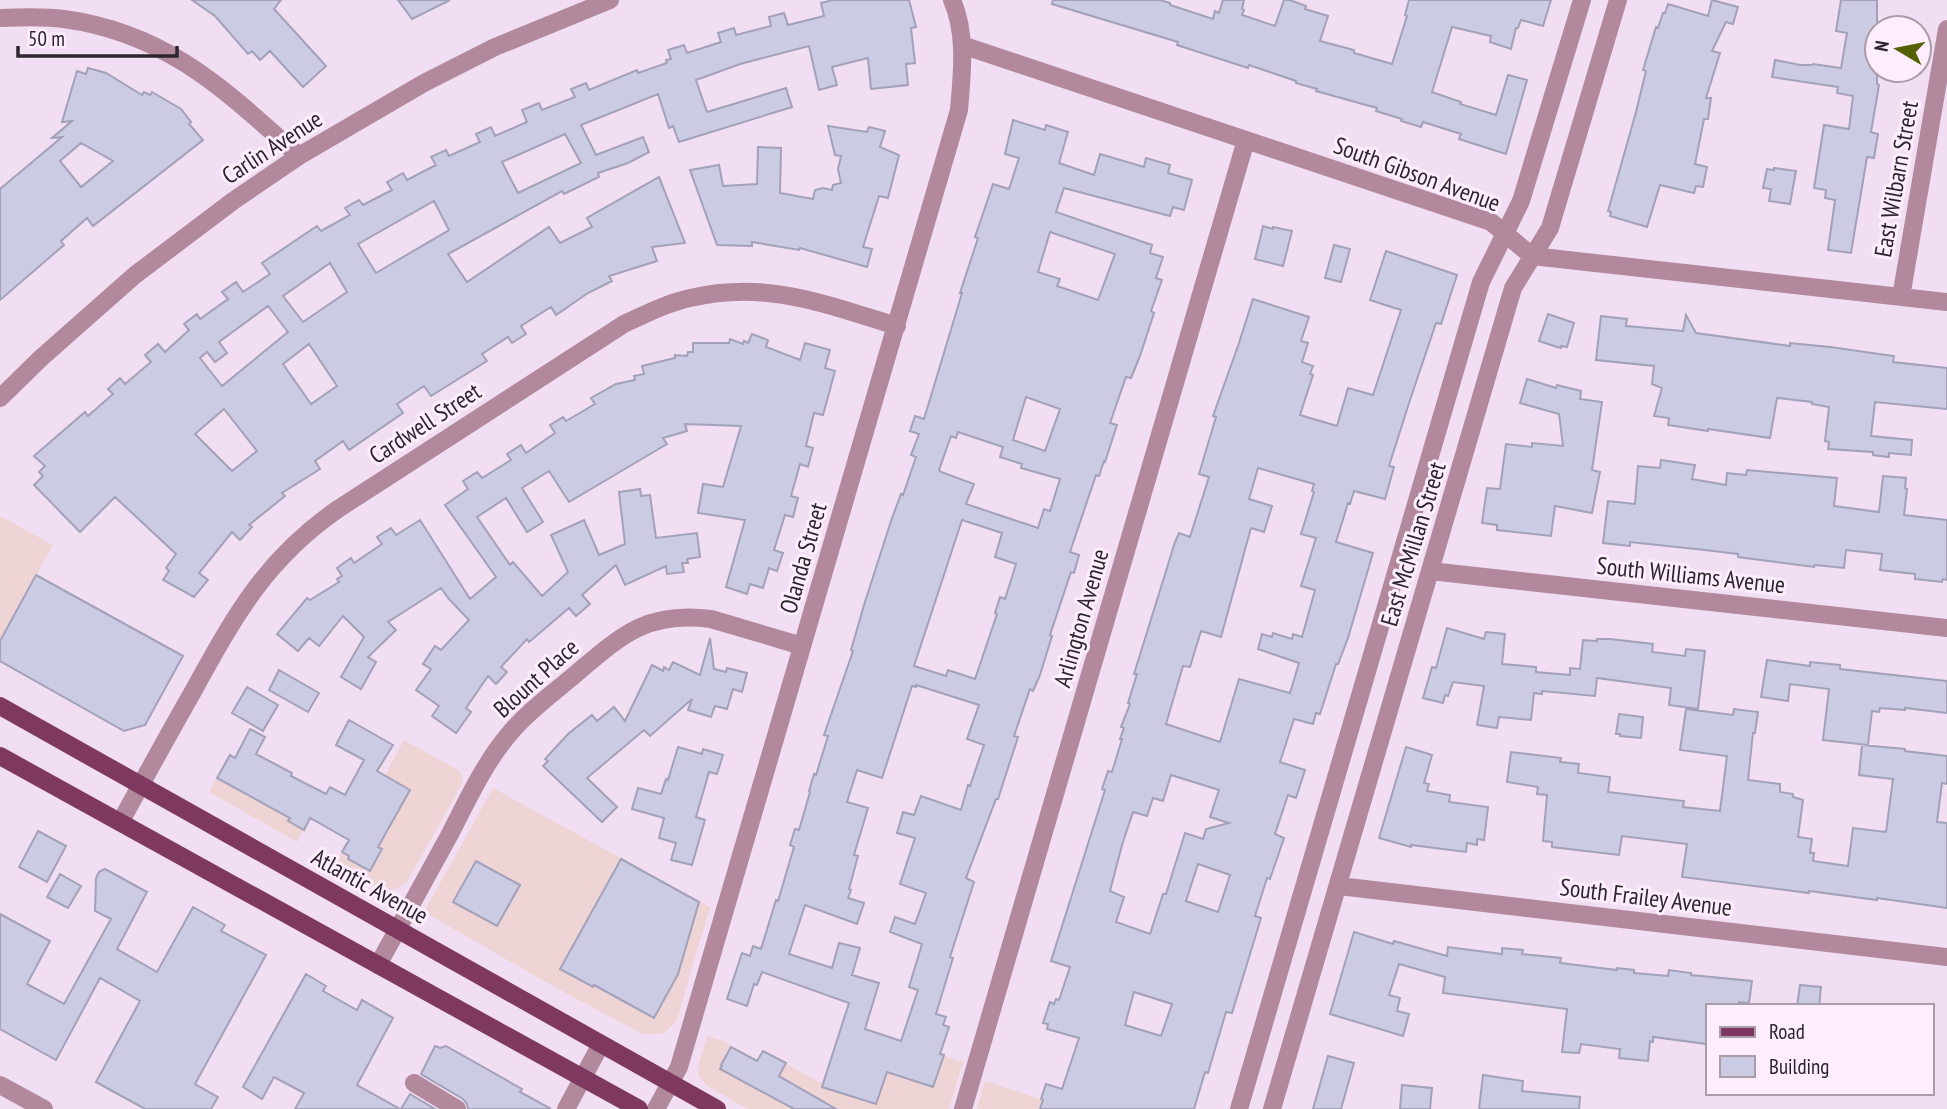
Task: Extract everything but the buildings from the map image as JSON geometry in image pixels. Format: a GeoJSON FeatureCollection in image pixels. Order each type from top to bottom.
{"type":"FeatureCollection","features":[{"type":"Feature","properties":{"kind":"main road","name":"Atlantic Avenue"},"geometry":{"type":"LineString","coordinates":[[0,706],[717,1109]]}},
{"type":"Feature","properties":{"kind":"main road"},"geometry":{"type":"LineString","coordinates":[[0,756],[639,1109]]}},
{"type":"Feature","properties":{"kind":"street","name":"Carlin Avenue"},"geometry":{"type":"LineString","coordinates":[[0,398],[135,275],[233,201],[299,156],[424,83],[567,8],[610,0]]}},
{"type":"Feature","properties":{"kind":"street","name":"East McMillan Street"},"geometry":{"type":"LineString","coordinates":[[1239,1109],[1481,282],[1521,201],[1581,0]]}},
{"type":"Feature","properties":{"kind":"street","name":"East McMillan Street"},"geometry":{"type":"LineString","coordinates":[[1272,1109],[1513,288],[1550,228],[1618,0]]}},
{"type":"Feature","properties":{"kind":"street","name":"Olanda Street"},"geometry":{"type":"LineString","coordinates":[[656,1109],[679,1067],[959,110],[962,45],[956,4]]}},
{"type":"Feature","properties":{"kind":"street"},"geometry":{"type":"LineString","coordinates":[[0,18],[71,20],[115,29],[147,42],[173,54],[202,73],[299,156]]}},
{"type":"Feature","properties":{"kind":"street","name":"East Wilbarn Street"},"geometry":{"type":"LineString","coordinates":[[1901,297],[1947,29]]}},
{"type":"Feature","properties":{"kind":"street","name":"South Gibson Avenue"},"geometry":{"type":"LineString","coordinates":[[962,45],[1491,222],[1532,256]]}},
{"type":"Feature","properties":{"kind":"street","name":"Arlington Avenue"},"geometry":{"type":"LineString","coordinates":[[962,1109],[1246,140]]}},
{"type":"Feature","properties":{"kind":"street"},"geometry":{"type":"LineString","coordinates":[[1532,256],[1947,303]]}},
{"type":"Feature","properties":{"kind":"street","name":"Cardwell Street"},"geometry":{"type":"LineString","coordinates":[[121,821],[227,631],[260,581],[288,550],[338,509],[624,324],[657,308],[688,298],[748,290],[804,298],[897,326]]}},
{"type":"Feature","properties":{"kind":"street","name":"South Williams Avenue"},"geometry":{"type":"LineString","coordinates":[[1430,571],[1947,628]]}},
{"type":"Feature","properties":{"kind":"street","name":"Blount Place"},"geometry":{"type":"LineString","coordinates":[[378,965],[483,773],[508,735],[611,643],[648,623],[695,617],[711,619],[802,646]]}},
{"type":"Feature","properties":{"kind":"street","name":"South Frailey Avenue"},"geometry":{"type":"LineString","coordinates":[[1339,886],[1947,957]]}},
{"type":"Feature","properties":{"kind":"street"},"geometry":{"type":"LineString","coordinates":[[566,1109],[601,1044]]}},
{"type":"Feature","properties":{"kind":"street"},"geometry":{"type":"LineString","coordinates":[[414,1083],[457,1109]]}},
{"type":"Feature","properties":{"kind":"street"},"geometry":{"type":"LineString","coordinates":[[0,1085],[44,1109]]}},
{"type":"Feature","properties":{"kind":"shaded area"},"geometry":{"type":"Polygon","coordinates":[[[0,516],[53,545],[0,641],[0,516]]]}},
{"type":"Feature","properties":{"kind":"shaded area"},"geometry":{"type":"Polygon","coordinates":[[[404,740],[460,771],[463,782],[407,882],[394,890],[385,890],[336,864],[404,740]]]}},
{"type":"Feature","properties":{"kind":"shaded area"},"geometry":{"type":"Polygon","coordinates":[[[230,755],[268,777],[275,764],[292,773],[285,787],[324,794],[297,842],[209,792],[230,755]]]}},
{"type":"Feature","properties":{"kind":"shaded area"},"geometry":{"type":"Polygon","coordinates":[[[493,788],[710,907],[677,1019],[669,1029],[661,1034],[642,1034],[424,912],[493,788]]]}},
{"type":"Feature","properties":{"kind":"shaded area"},"geometry":{"type":"Polygon","coordinates":[[[844,1022],[963,1062],[949,1109],[748,1109],[707,1086],[700,1078],[699,1063],[707,1036],[727,1042],[757,1061],[763,1051],[823,1084],[844,1022]]]}},
{"type":"Feature","properties":{"kind":"shaded area"},"geometry":{"type":"Polygon","coordinates":[[[985,1081],[1070,1109],[977,1109],[985,1081]]]}}]}
